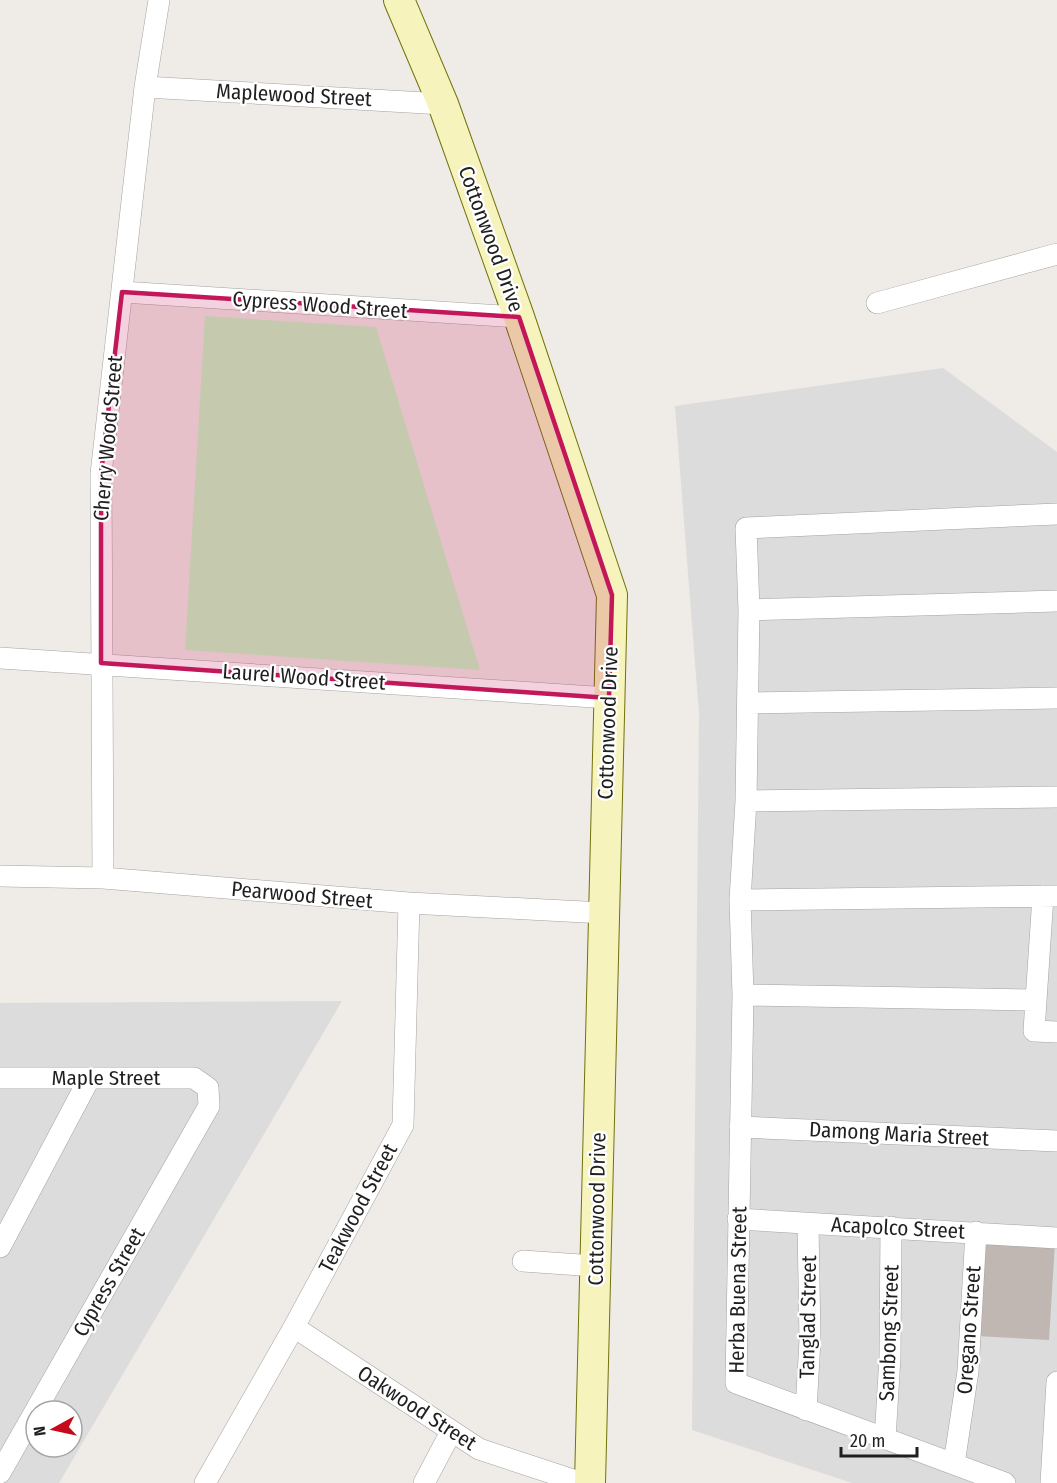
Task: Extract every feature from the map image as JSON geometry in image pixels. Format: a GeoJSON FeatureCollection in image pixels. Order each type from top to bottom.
{"type":"FeatureCollection","features":[{"type":"Feature","properties":{"kind":"street","name":"Cherry Wood Street"},"geometry":{"type":"LineString","coordinates":[[103,878],[100,663],[101,474],[145,87],[159,0]]}},
{"type":"Feature","properties":{"kind":"street","name":"Cottonwood Drive"},"geometry":{"type":"LineString","coordinates":[[399,0],[442,104],[519,317],[612,595],[590,1483]]}},
{"type":"Feature","properties":{"kind":"street","name":"Maplewood Street"},"geometry":{"type":"LineString","coordinates":[[145,87],[442,104]]}},
{"type":"Feature","properties":{"kind":"street"},"geometry":{"type":"LineString","coordinates":[[878,303],[1057,255]]}},
{"type":"Feature","properties":{"kind":"street","name":"Cypress Wood Street"},"geometry":{"type":"LineString","coordinates":[[122,292],[519,317]]}},
{"type":"Feature","properties":{"kind":"street","name":"Herba Buena Street"},"geometry":{"type":"LineString","coordinates":[[1005,1483],[736,1383],[743,995],[740,900],[746,801],[748,703],[749,610],[746,528],[1057,514]]}},
{"type":"Feature","properties":{"kind":"street"},"geometry":{"type":"LineString","coordinates":[[749,610],[1057,601]]}},
{"type":"Feature","properties":{"kind":"street","name":"Laurel Wood Street"},"geometry":{"type":"LineString","coordinates":[[0,658],[609,698]]}},
{"type":"Feature","properties":{"kind":"street"},"geometry":{"type":"LineString","coordinates":[[748,703],[1057,698]]}},
{"type":"Feature","properties":{"kind":"street"},"geometry":{"type":"LineString","coordinates":[[746,801],[1057,798]]}},
{"type":"Feature","properties":{"kind":"street","name":"Pearwood Street"},"geometry":{"type":"LineString","coordinates":[[0,876],[103,878],[409,903],[604,914]]}},
{"type":"Feature","properties":{"kind":"street"},"geometry":{"type":"LineString","coordinates":[[740,900],[1050,896],[1035,1000],[1034,1031],[1057,1032]]}},
{"type":"Feature","properties":{"kind":"street","name":"Teakwood Street"},"geometry":{"type":"LineString","coordinates":[[205,1483],[294,1327],[403,1125],[409,903]]}},
{"type":"Feature","properties":{"kind":"street"},"geometry":{"type":"LineString","coordinates":[[743,995],[1035,1000]]}},
{"type":"Feature","properties":{"kind":"street","name":"Maple Street"},"geometry":{"type":"LineString","coordinates":[[0,1078],[194,1078],[208,1088]]}},
{"type":"Feature","properties":{"kind":"street"},"geometry":{"type":"LineString","coordinates":[[0,1247],[89,1079]]}},
{"type":"Feature","properties":{"kind":"street","name":"Cypress Street"},"geometry":{"type":"LineString","coordinates":[[0,1473],[209,1106],[208,1088]]}},
{"type":"Feature","properties":{"kind":"street","name":"Damong Maria Street"},"geometry":{"type":"LineString","coordinates":[[740,1126],[1057,1141]]}},
{"type":"Feature","properties":{"kind":"street","name":"Acapolco Street"},"geometry":{"type":"LineString","coordinates":[[738,1220],[1057,1238]]}},
{"type":"Feature","properties":{"kind":"street","name":"Tanglad Street"},"geometry":{"type":"LineString","coordinates":[[806,1410],[810,1340],[808,1224]]}},
{"type":"Feature","properties":{"kind":"street","name":"Sambong Street"},"geometry":{"type":"LineString","coordinates":[[885,1439],[890,1357],[891,1227]]}},
{"type":"Feature","properties":{"kind":"street","name":"Oregano Street"},"geometry":{"type":"LineString","coordinates":[[954,1464],[968,1371],[976,1232]]}},
{"type":"Feature","properties":{"kind":"street"},"geometry":{"type":"LineString","coordinates":[[523,1261],[596,1266]]}},
{"type":"Feature","properties":{"kind":"street","name":"Oakwood Street"},"geometry":{"type":"LineString","coordinates":[[294,1327],[479,1449],[582,1483]]}},
{"type":"Feature","properties":{"kind":"street"},"geometry":{"type":"LineString","coordinates":[[1050,1483],[1057,1382]]}},
{"type":"Feature","properties":{"kind":"street"},"geometry":{"type":"LineString","coordinates":[[424,1483],[451,1432]]}},
{"type":"Feature","properties":{"kind":"highlighted area"},"geometry":{"type":"Polygon","coordinates":[[[122,292],[519,317],[612,595],[609,698],[101,663],[101,474],[122,292]]]}},
{"type":"Feature","properties":{"kind":"shaded area"},"geometry":{"type":"Polygon","coordinates":[[[943,368],[1057,452],[1057,1483],[852,1483],[692,1430],[699,714],[675,406],[943,368]]]}},
{"type":"Feature","properties":{"kind":"shaded area"},"geometry":{"type":"Polygon","coordinates":[[[342,1001],[84,1440],[84,1399],[24,1399],[24,1459],[73,1459],[59,1483],[0,1483],[0,1003],[342,1001]]]}},
{"type":"Feature","properties":{"kind":"green space"},"geometry":{"type":"Polygon","coordinates":[[[205,316],[376,327],[480,670],[185,650],[205,316]]]}},
{"type":"Feature","properties":{"kind":"building"},"geometry":{"type":"Polygon","coordinates":[[[981,1239],[1055,1243],[1049,1340],[977,1336],[981,1239]]]}}]}
